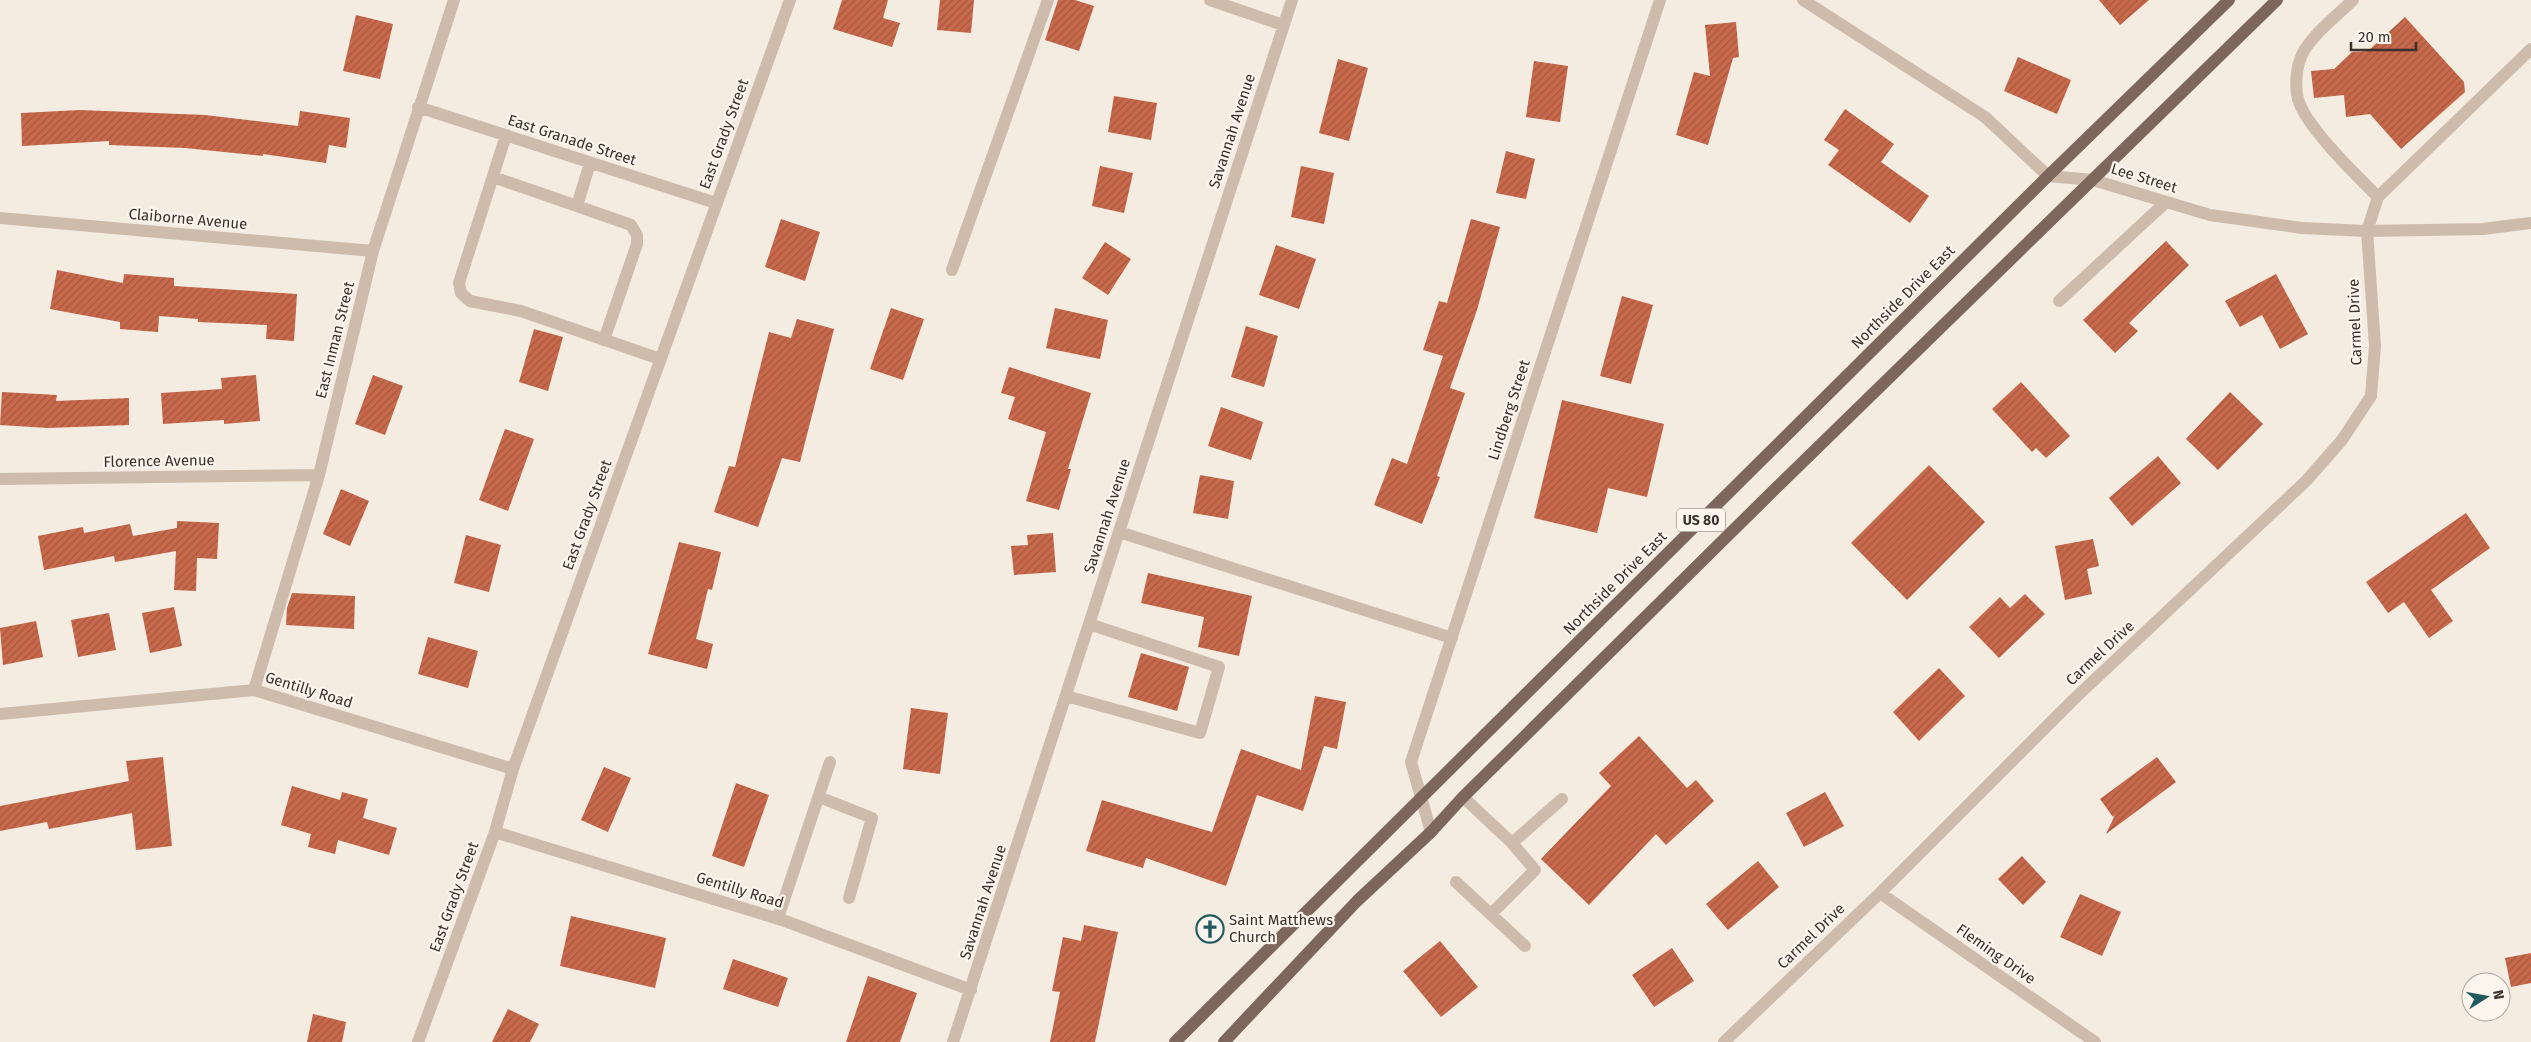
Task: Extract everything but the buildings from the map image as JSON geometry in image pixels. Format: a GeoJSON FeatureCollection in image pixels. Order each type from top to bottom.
{"type":"FeatureCollection","features":[{"type":"Feature","properties":{"kind":"main road","name":"Northside Drive East"},"geometry":{"type":"LineString","coordinates":[[1175,1042],[2048,176],[2229,0]]}},
{"type":"Feature","properties":{"kind":"main road","name":"US 80"},"geometry":{"type":"LineString","coordinates":[[1224,1042],[1357,901],[1431,832],[1463,797],[1774,490],[2277,0]]}},
{"type":"Feature","properties":{"kind":"street","name":"East Inman Street"},"geometry":{"type":"LineString","coordinates":[[254,690],[319,475],[373,251],[454,0]]}},
{"type":"Feature","properties":{"kind":"street","name":"East Grady Street"},"geometry":{"type":"LineString","coordinates":[[418,1042],[495,832],[513,769],[790,0]]}},
{"type":"Feature","properties":{"kind":"street"},"geometry":{"type":"LineString","coordinates":[[952,270],[1048,0]]}},
{"type":"Feature","properties":{"kind":"street"},"geometry":{"type":"LineString","coordinates":[[1210,0],[1283,25]]}},
{"type":"Feature","properties":{"kind":"street","name":"Savannah Avenue"},"geometry":{"type":"LineString","coordinates":[[953,1042],[1292,0]]}},
{"type":"Feature","properties":{"kind":"street","name":"Lindberg Street"},"geometry":{"type":"LineString","coordinates":[[1431,832],[1411,762],[1660,0]]}},
{"type":"Feature","properties":{"kind":"street"},"geometry":{"type":"LineString","coordinates":[[1803,0],[1985,118],[2048,176]]}},
{"type":"Feature","properties":{"kind":"street"},"geometry":{"type":"LineString","coordinates":[[2353,0],[2312,41],[2300,59],[2298,99],[2306,115],[2335,152],[2378,197]]}},
{"type":"Feature","properties":{"kind":"street"},"geometry":{"type":"LineString","coordinates":[[2367,231],[2378,197],[2531,49]]}},
{"type":"Feature","properties":{"kind":"street","name":"East Granade Street"},"geometry":{"type":"LineString","coordinates":[[418,107],[716,203]]}},
{"type":"Feature","properties":{"kind":"street"},"geometry":{"type":"LineString","coordinates":[[506,136],[459,283],[461,293],[470,301],[521,311],[660,359]]}},
{"type":"Feature","properties":{"kind":"street"},"geometry":{"type":"LineString","coordinates":[[577,206],[590,163]]}},
{"type":"Feature","properties":{"kind":"street","name":"Lee Street"},"geometry":{"type":"LineString","coordinates":[[2048,176],[2093,180],[2210,215],[2302,228],[2367,231],[2483,229],[2531,223]]}},
{"type":"Feature","properties":{"kind":"street"},"geometry":{"type":"LineString","coordinates":[[493,177],[631,225],[638,234],[637,244],[604,340]]}},
{"type":"Feature","properties":{"kind":"street"},"geometry":{"type":"LineString","coordinates":[[2059,301],[2166,202]]}},
{"type":"Feature","properties":{"kind":"street","name":"Claiborne Avenue"},"geometry":{"type":"LineString","coordinates":[[0,218],[373,251]]}},
{"type":"Feature","properties":{"kind":"street","name":"Carmel Drive"},"geometry":{"type":"LineString","coordinates":[[1724,1042],[1880,893],[2074,699],[2306,481],[2342,440],[2371,396],[2375,346],[2367,231]]}},
{"type":"Feature","properties":{"kind":"street","name":"Florence Avenue"},"geometry":{"type":"LineString","coordinates":[[0,479],[319,475]]}},
{"type":"Feature","properties":{"kind":"street"},"geometry":{"type":"LineString","coordinates":[[1119,532],[1452,638]]}},
{"type":"Feature","properties":{"kind":"street"},"geometry":{"type":"LineString","coordinates":[[1066,696],[1200,733],[1218,667],[1089,624]]}},
{"type":"Feature","properties":{"kind":"street","name":"Gentilly Road"},"geometry":{"type":"LineString","coordinates":[[0,714],[254,690],[513,769]]}},
{"type":"Feature","properties":{"kind":"street"},"geometry":{"type":"LineString","coordinates":[[778,918],[830,762]]}},
{"type":"Feature","properties":{"kind":"street"},"geometry":{"type":"LineString","coordinates":[[818,797],[872,818],[849,898]]}},
{"type":"Feature","properties":{"kind":"street"},"geometry":{"type":"LineString","coordinates":[[1463,797],[1512,842],[1535,870],[1491,914]]}},
{"type":"Feature","properties":{"kind":"street"},"geometry":{"type":"LineString","coordinates":[[1512,842],[1562,798]]}},
{"type":"Feature","properties":{"kind":"street","name":"Gentilly Road"},"geometry":{"type":"LineString","coordinates":[[495,832],[778,918],[971,990]]}},
{"type":"Feature","properties":{"kind":"street"},"geometry":{"type":"LineString","coordinates":[[1456,882],[1525,946]]}},
{"type":"Feature","properties":{"kind":"street","name":"Fleming Drive"},"geometry":{"type":"LineString","coordinates":[[1880,893],[2095,1042]]}},
{"type":"Feature","properties":{"kind":"place","name":"Saint Matthews Church"},"geometry":{"type":"Point","coordinates":[1210,929]}}]}
